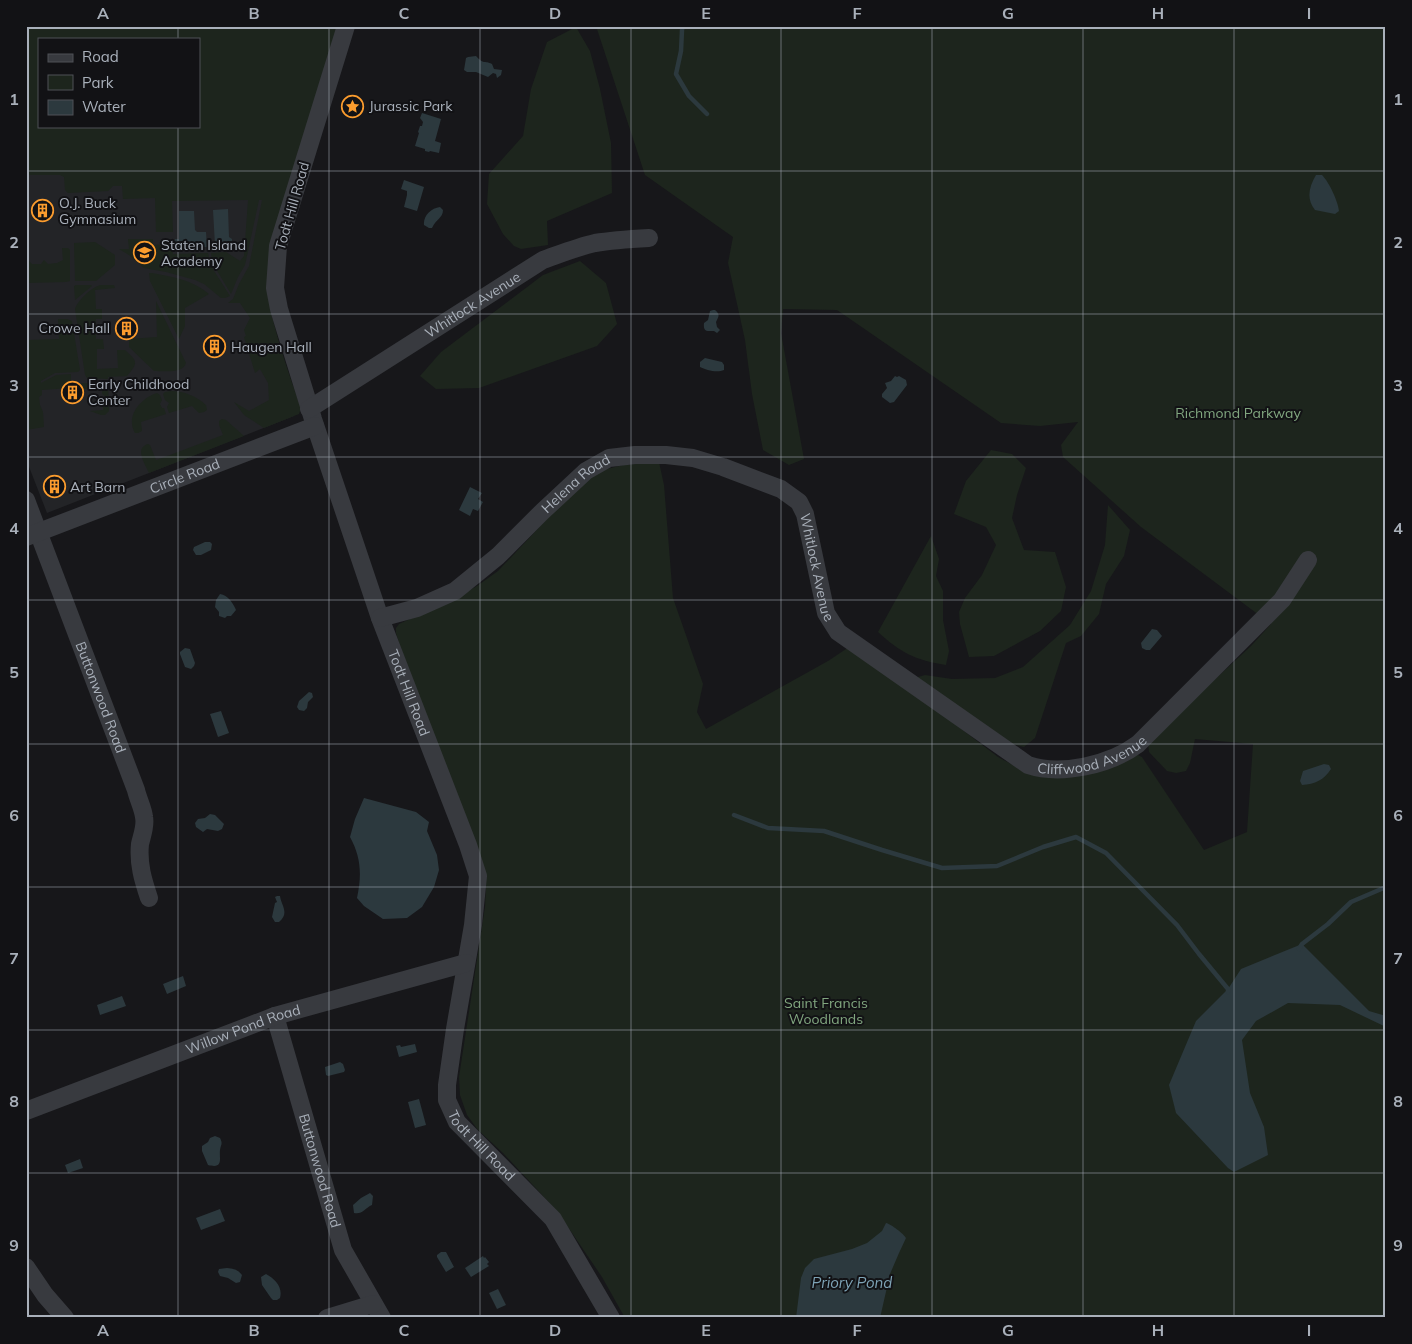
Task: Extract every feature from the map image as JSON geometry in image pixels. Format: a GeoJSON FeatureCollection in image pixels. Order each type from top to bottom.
{"type":"FeatureCollection","features":[{"type":"Feature","properties":{"kind":"street","name":"Todt Hill Road"},"geometry":{"type":"LineString","coordinates":[[346,26],[278,246],[275,288],[279,309],[315,426],[380,618],[468,845],[478,876],[473,925],[447,1085],[447,1100],[457,1122],[553,1219],[611,1318]]}},
{"type":"Feature","properties":{"kind":"street","name":"Whitlock Avenue"},"geometry":{"type":"LineString","coordinates":[[310,409],[544,260],[595,244],[616,240],[649,238]]}},
{"type":"Feature","properties":{"kind":"street","name":"Circle Road"},"geometry":{"type":"LineString","coordinates":[[32,535],[315,426]]}},
{"type":"Feature","properties":{"kind":"street","name":"Helena Road"},"geometry":{"type":"LineString","coordinates":[[380,618],[417,608],[455,591],[498,556],[586,471],[609,458],[635,455],[666,455],[693,458],[781,489],[800,502]]}},
{"type":"Feature","properties":{"kind":"street","name":"Buttonwood Road"},"geometry":{"type":"LineString","coordinates":[[26,500],[32,535],[136,790],[144,817],[139,863],[149,898]]}},
{"type":"Feature","properties":{"kind":"street","name":"Whitlock Avenue"},"geometry":{"type":"LineString","coordinates":[[800,502],[805,514],[826,613],[838,632]]}},
{"type":"Feature","properties":{"kind":"street","name":"Cliffwood Avenue"},"geometry":{"type":"LineString","coordinates":[[838,632],[1028,765],[1047,769],[1096,764],[1130,750],[1138,744],[1282,600],[1308,560]]}},
{"type":"Feature","properties":{"kind":"street","name":"Willow Pond Road"},"geometry":{"type":"LineString","coordinates":[[26,1110],[275,1016],[466,963]]}},
{"type":"Feature","properties":{"kind":"street","name":"Buttonwood Road"},"geometry":{"type":"LineString","coordinates":[[275,1016],[342,1250],[377,1311]]}},
{"type":"Feature","properties":{"kind":"street"},"geometry":{"type":"LineString","coordinates":[[26,1267],[45,1295],[65,1318]]}},
{"type":"Feature","properties":{"kind":"street"},"geometry":{"type":"LineString","coordinates":[[327,1318],[377,1311]]}},
{"type":"Feature","properties":{"kind":"shaded area","name":"Staten Island Academy"},"geometry":{"type":"Polygon","coordinates":[[[26,26],[328,26],[262,274],[294,416],[47,513],[26,459],[26,26]]]}},
{"type":"Feature","properties":{"kind":"green space"},"geometry":{"type":"Polygon","coordinates":[[[26,26],[337,26],[270,308],[301,408],[299,414],[264,428],[244,415],[234,402],[249,411],[269,400],[268,383],[260,369],[255,373],[244,337],[246,336],[244,330],[250,318],[240,303],[228,303],[233,299],[249,266],[262,200],[259,200],[245,265],[231,294],[213,264],[211,253],[226,252],[240,261],[244,256],[248,200],[172,201],[173,232],[156,232],[155,198],[123,199],[122,186],[113,186],[108,191],[68,193],[65,190],[64,177],[60,175],[26,175],[26,26]]]}},
{"type":"Feature","properties":{"kind":"green space"},"geometry":{"type":"Polygon","coordinates":[[[596,26],[1386,26],[1386,1318],[625,1318],[602,1277],[557,1211],[503,1153],[478,1130],[467,1115],[460,1095],[459,1077],[485,907],[486,886],[483,867],[399,643],[396,628],[399,624],[477,586],[498,571],[549,517],[589,479],[603,470],[623,465],[659,462],[664,485],[673,598],[703,684],[697,712],[706,729],[828,661],[849,647],[871,660],[998,757],[1028,773],[1136,754],[1142,757],[1204,850],[1247,832],[1253,744],[1195,739],[1190,763],[1186,771],[1176,773],[1167,771],[1149,752],[1148,744],[1171,720],[1251,646],[1271,624],[1141,527],[1063,457],[1061,445],[1078,422],[1040,426],[1001,423],[837,310],[783,309],[781,333],[804,459],[789,465],[763,450],[752,394],[745,340],[728,263],[733,237],[645,175],[596,26]]]}},
{"type":"Feature","properties":{"kind":"green space"},"geometry":{"type":"Polygon","coordinates":[[[576,27],[590,51],[600,89],[611,143],[612,193],[547,221],[548,245],[521,249],[514,246],[503,234],[487,204],[489,174],[523,136],[531,89],[547,42],[576,27]]]}},
{"type":"Feature","properties":{"kind":"green space"},"geometry":{"type":"Polygon","coordinates":[[[128,239],[153,239],[153,245],[173,244],[173,254],[208,253],[211,266],[230,296],[221,298],[204,284],[195,280],[144,268],[119,249],[129,249],[128,239]]]}},
{"type":"Feature","properties":{"kind":"green space"},"geometry":{"type":"Polygon","coordinates":[[[95,242],[115,255],[115,265],[96,281],[75,281],[74,243],[95,242]]]}},
{"type":"Feature","properties":{"kind":"green space"},"geometry":{"type":"Polygon","coordinates":[[[62,248],[70,250],[70,281],[26,283],[26,262],[28,260],[32,264],[41,264],[44,260],[48,264],[57,263],[63,260],[62,248]]]}},
{"type":"Feature","properties":{"kind":"green space"},"geometry":{"type":"Polygon","coordinates":[[[580,261],[606,283],[617,324],[597,346],[479,388],[436,389],[420,376],[441,352],[543,275],[580,261]]]}},
{"type":"Feature","properties":{"kind":"green space"},"geometry":{"type":"Polygon","coordinates":[[[149,273],[182,280],[196,285],[209,294],[185,308],[185,326],[179,339],[150,281],[149,273]]]}},
{"type":"Feature","properties":{"kind":"green space"},"geometry":{"type":"Polygon","coordinates":[[[100,285],[114,285],[115,288],[95,290],[96,309],[102,309],[102,319],[96,319],[96,339],[103,339],[104,349],[97,349],[97,369],[118,368],[117,350],[125,350],[135,362],[127,376],[108,377],[108,379],[87,378],[85,375],[75,309],[85,295],[100,285]]]}},
{"type":"Feature","properties":{"kind":"green space"},"geometry":{"type":"Polygon","coordinates":[[[74,286],[92,286],[75,300],[74,286]]]}},
{"type":"Feature","properties":{"kind":"green space"},"geometry":{"type":"Polygon","coordinates":[[[156,301],[186,363],[181,369],[154,371],[129,347],[129,339],[157,337],[156,301]]]}},
{"type":"Feature","properties":{"kind":"green space"},"geometry":{"type":"Polygon","coordinates":[[[58,319],[72,321],[80,370],[78,372],[55,373],[41,381],[41,383],[56,375],[71,374],[71,388],[42,390],[42,395],[39,397],[44,427],[26,430],[26,340],[59,339],[58,319]]]}},
{"type":"Feature","properties":{"kind":"green space"},"geometry":{"type":"Polygon","coordinates":[[[81,383],[108,383],[109,411],[105,415],[90,411],[103,410],[105,396],[102,394],[102,389],[81,389],[81,383]]]}},
{"type":"Feature","properties":{"kind":"green space"},"geometry":{"type":"Polygon","coordinates":[[[171,391],[185,393],[198,399],[206,405],[207,410],[199,413],[192,406],[169,413],[167,407],[169,403],[165,400],[163,394],[171,391]]]}},
{"type":"Feature","properties":{"kind":"green space"},"geometry":{"type":"Polygon","coordinates":[[[157,393],[160,395],[162,400],[160,404],[166,414],[141,422],[142,431],[135,433],[132,427],[132,420],[136,408],[145,399],[157,393]]]}},
{"type":"Feature","properties":{"kind":"green space"},"geometry":{"type":"Polygon","coordinates":[[[222,419],[226,420],[244,436],[149,473],[141,453],[144,446],[150,445],[156,460],[162,458],[223,435],[219,425],[219,421],[222,419]]]}},
{"type":"Feature","properties":{"kind":"green space"},"geometry":{"type":"Polygon","coordinates":[[[991,450],[1012,454],[1026,468],[1012,518],[1024,550],[1055,552],[1066,587],[1061,611],[1040,631],[994,656],[969,657],[960,624],[959,612],[965,598],[982,575],[996,545],[986,527],[954,514],[966,481],[991,450]]]}},
{"type":"Feature","properties":{"kind":"green space"},"geometry":{"type":"Polygon","coordinates":[[[1108,505],[1130,530],[1124,556],[1106,584],[1099,614],[1081,636],[1066,643],[1035,738],[1024,747],[1005,742],[911,679],[925,675],[952,679],[995,678],[1023,667],[1070,625],[1091,591],[1105,545],[1108,505]]]}},
{"type":"Feature","properties":{"kind":"green space"},"geometry":{"type":"Polygon","coordinates":[[[931,536],[939,559],[936,576],[943,591],[943,620],[949,651],[946,665],[917,658],[901,650],[878,632],[931,536]]]}},
{"type":"Feature","properties":{"kind":"water"},"geometry":{"type":"Polygon","coordinates":[[[476,56],[482,61],[492,64],[494,69],[502,70],[501,75],[497,78],[496,74],[493,73],[488,77],[464,70],[466,58],[476,56]]]}},
{"type":"Feature","properties":{"kind":"water"},"geometry":{"type":"Polygon","coordinates":[[[422,113],[441,119],[435,141],[441,143],[439,153],[425,151],[425,149],[415,146],[420,126],[422,126],[423,122],[420,118],[422,113]]]}},
{"type":"Feature","properties":{"kind":"water"},"geometry":{"type":"Polygon","coordinates":[[[1316,175],[1322,175],[1333,192],[1339,211],[1335,214],[1315,210],[1310,202],[1312,184],[1316,175]]]}},
{"type":"Feature","properties":{"kind":"water"},"geometry":{"type":"Polygon","coordinates":[[[404,180],[424,187],[417,211],[404,207],[407,191],[401,189],[404,180]]]}},
{"type":"Feature","properties":{"kind":"water"},"geometry":{"type":"Polygon","coordinates":[[[440,207],[443,213],[432,228],[424,225],[428,213],[440,207]]]}},
{"type":"Feature","properties":{"kind":"water"},"geometry":{"type":"Polygon","coordinates":[[[228,209],[229,237],[232,239],[232,244],[215,245],[213,210],[228,209]]]}},
{"type":"Feature","properties":{"kind":"water"},"geometry":{"type":"Polygon","coordinates":[[[179,211],[194,211],[195,230],[197,232],[206,232],[207,247],[176,247],[175,239],[179,239],[179,211]]]}},
{"type":"Feature","properties":{"kind":"water"},"geometry":{"type":"Polygon","coordinates":[[[713,310],[718,315],[716,322],[720,330],[717,333],[704,328],[704,323],[708,320],[710,311],[713,310]]]}},
{"type":"Feature","properties":{"kind":"water"},"geometry":{"type":"Polygon","coordinates":[[[705,358],[722,362],[724,370],[712,371],[700,367],[700,362],[705,358]]]}},
{"type":"Feature","properties":{"kind":"water"},"geometry":{"type":"Polygon","coordinates":[[[895,376],[906,380],[907,385],[894,402],[890,403],[882,397],[882,394],[887,388],[885,383],[891,381],[895,376]]]}},
{"type":"Feature","properties":{"kind":"water"},"geometry":{"type":"Polygon","coordinates":[[[470,487],[482,493],[478,499],[483,502],[478,511],[473,509],[470,516],[459,510],[470,487]]]}},
{"type":"Feature","properties":{"kind":"water"},"geometry":{"type":"Polygon","coordinates":[[[205,542],[212,544],[211,550],[201,555],[196,555],[193,550],[194,547],[205,542]]]}},
{"type":"Feature","properties":{"kind":"water"},"geometry":{"type":"Polygon","coordinates":[[[220,594],[228,598],[235,607],[236,610],[231,616],[225,618],[219,616],[219,612],[215,607],[216,600],[220,594]]]}},
{"type":"Feature","properties":{"kind":"water"},"geometry":{"type":"Polygon","coordinates":[[[1152,629],[1157,630],[1162,636],[1150,650],[1146,650],[1142,648],[1141,643],[1152,629]]]}},
{"type":"Feature","properties":{"kind":"water"},"geometry":{"type":"Polygon","coordinates":[[[185,648],[190,649],[195,663],[191,669],[185,667],[180,654],[185,648]]]}},
{"type":"Feature","properties":{"kind":"water"},"geometry":{"type":"Polygon","coordinates":[[[309,692],[312,693],[313,697],[308,702],[307,708],[304,711],[299,710],[297,707],[299,701],[309,692]]]}},
{"type":"Feature","properties":{"kind":"water"},"geometry":{"type":"Polygon","coordinates":[[[221,711],[229,733],[218,737],[210,714],[221,711]]]}},
{"type":"Feature","properties":{"kind":"water"},"geometry":{"type":"Polygon","coordinates":[[[1324,764],[1329,765],[1331,769],[1322,779],[1311,784],[1302,785],[1300,781],[1303,771],[1324,764]]]}},
{"type":"Feature","properties":{"kind":"water"},"geometry":{"type":"Polygon","coordinates":[[[364,798],[416,812],[429,822],[427,831],[437,855],[439,870],[434,887],[422,907],[407,918],[383,919],[364,906],[357,898],[360,866],[350,837],[364,798]]]}},
{"type":"Feature","properties":{"kind":"water"},"geometry":{"type":"Polygon","coordinates":[[[210,814],[215,815],[224,824],[222,829],[218,831],[207,829],[203,832],[196,827],[195,823],[198,819],[205,818],[210,814]]]}},
{"type":"Feature","properties":{"kind":"water"},"geometry":{"type":"Polygon","coordinates":[[[280,896],[284,915],[279,922],[275,922],[272,917],[275,903],[277,902],[275,897],[280,896]]]}},
{"type":"Feature","properties":{"kind":"water"},"geometry":{"type":"Polygon","coordinates":[[[1302,944],[1369,1011],[1386,1016],[1386,1027],[1340,1005],[1288,1003],[1256,1021],[1242,1040],[1250,1093],[1264,1127],[1268,1155],[1234,1172],[1176,1113],[1169,1085],[1196,1021],[1228,989],[1241,969],[1302,944]]]}},
{"type":"Feature","properties":{"kind":"water"},"geometry":{"type":"Polygon","coordinates":[[[183,976],[186,986],[167,994],[163,984],[183,976]]]}},
{"type":"Feature","properties":{"kind":"water"},"geometry":{"type":"Polygon","coordinates":[[[122,996],[126,1006],[100,1015],[97,1005],[122,996]]]}},
{"type":"Feature","properties":{"kind":"water"},"geometry":{"type":"Polygon","coordinates":[[[415,1044],[417,1052],[399,1057],[396,1046],[400,1045],[401,1047],[415,1044]]]}},
{"type":"Feature","properties":{"kind":"water"},"geometry":{"type":"Polygon","coordinates":[[[340,1062],[343,1064],[344,1072],[326,1075],[325,1067],[340,1062]]]}},
{"type":"Feature","properties":{"kind":"water"},"geometry":{"type":"Polygon","coordinates":[[[419,1099],[426,1125],[415,1128],[408,1102],[419,1099]]]}},
{"type":"Feature","properties":{"kind":"water"},"geometry":{"type":"Polygon","coordinates":[[[215,1136],[220,1138],[222,1143],[220,1162],[213,1166],[208,1165],[202,1151],[202,1146],[215,1136]]]}},
{"type":"Feature","properties":{"kind":"water"},"geometry":{"type":"Polygon","coordinates":[[[80,1159],[83,1168],[68,1173],[65,1165],[80,1159]]]}},
{"type":"Feature","properties":{"kind":"water"},"geometry":{"type":"Polygon","coordinates":[[[370,1193],[373,1196],[372,1205],[361,1212],[354,1213],[353,1205],[370,1193]]]}},
{"type":"Feature","properties":{"kind":"water"},"geometry":{"type":"Polygon","coordinates":[[[220,1209],[225,1221],[201,1230],[196,1218],[220,1209]]]}},
{"type":"Feature","properties":{"kind":"water","name":"Priory Pond"},"geometry":{"type":"Polygon","coordinates":[[[886,1223],[897,1229],[906,1238],[890,1274],[880,1318],[796,1318],[801,1278],[805,1268],[814,1259],[867,1243],[882,1231],[886,1223]]]}},
{"type":"Feature","properties":{"kind":"water"},"geometry":{"type":"Polygon","coordinates":[[[441,1252],[446,1252],[454,1267],[446,1272],[437,1257],[441,1252]]]}},
{"type":"Feature","properties":{"kind":"water"},"geometry":{"type":"Polygon","coordinates":[[[483,1256],[489,1262],[487,1264],[489,1266],[471,1277],[465,1268],[483,1256]]]}},
{"type":"Feature","properties":{"kind":"water"},"geometry":{"type":"Polygon","coordinates":[[[219,1269],[235,1270],[242,1275],[240,1282],[236,1283],[220,1276],[219,1269]]]}},
{"type":"Feature","properties":{"kind":"water"},"geometry":{"type":"Polygon","coordinates":[[[266,1274],[279,1287],[281,1294],[277,1300],[271,1298],[262,1285],[261,1277],[266,1274]]]}},
{"type":"Feature","properties":{"kind":"water"},"geometry":{"type":"Polygon","coordinates":[[[498,1289],[506,1305],[497,1309],[489,1293],[498,1289]]]}},
{"type":"Feature","properties":{"kind":"waterway"},"geometry":{"type":"LineString","coordinates":[[683,26],[681,51],[676,74],[689,96],[707,114]]}},
{"type":"Feature","properties":{"kind":"waterway"},"geometry":{"type":"LineString","coordinates":[[734,815],[768,828],[824,831],[942,868],[997,866],[1043,847],[1076,837],[1106,853],[1177,925],[1228,989],[1228,992]]}},
{"type":"Feature","properties":{"kind":"waterway"},"geometry":{"type":"LineString","coordinates":[[1299,949],[1302,944],[1328,924],[1351,902],[1386,887]]}},
{"type":"Feature","properties":{"kind":"place","name":"Jurassic Park"},"geometry":{"type":"Point","coordinates":[353,106]}},
{"type":"Feature","properties":{"kind":"place","name":"O.J. Buck Gymnasium"},"geometry":{"type":"Point","coordinates":[43,211]}},
{"type":"Feature","properties":{"kind":"place","name":"Staten Island Academy"},"geometry":{"type":"Point","coordinates":[145,253]}},
{"type":"Feature","properties":{"kind":"place","name":"Crowe Hall"},"geometry":{"type":"Point","coordinates":[126,328]}},
{"type":"Feature","properties":{"kind":"place","name":"Haugen Hall"},"geometry":{"type":"Point","coordinates":[215,347]}},
{"type":"Feature","properties":{"kind":"place","name":"Early Childhood Center"},"geometry":{"type":"Point","coordinates":[72,392]}},
{"type":"Feature","properties":{"kind":"place","name":"Art Barn"},"geometry":{"type":"Point","coordinates":[54,487]}},
{"type":"Feature","properties":{"kind":"park label","name":"Richmond Parkway"},"geometry":{"type":"Point","coordinates":[1238,413]}},
{"type":"Feature","properties":{"kind":"park label","name":"Saint Francis Woodlands"},"geometry":{"type":"Point","coordinates":[826,1012]}}]}
